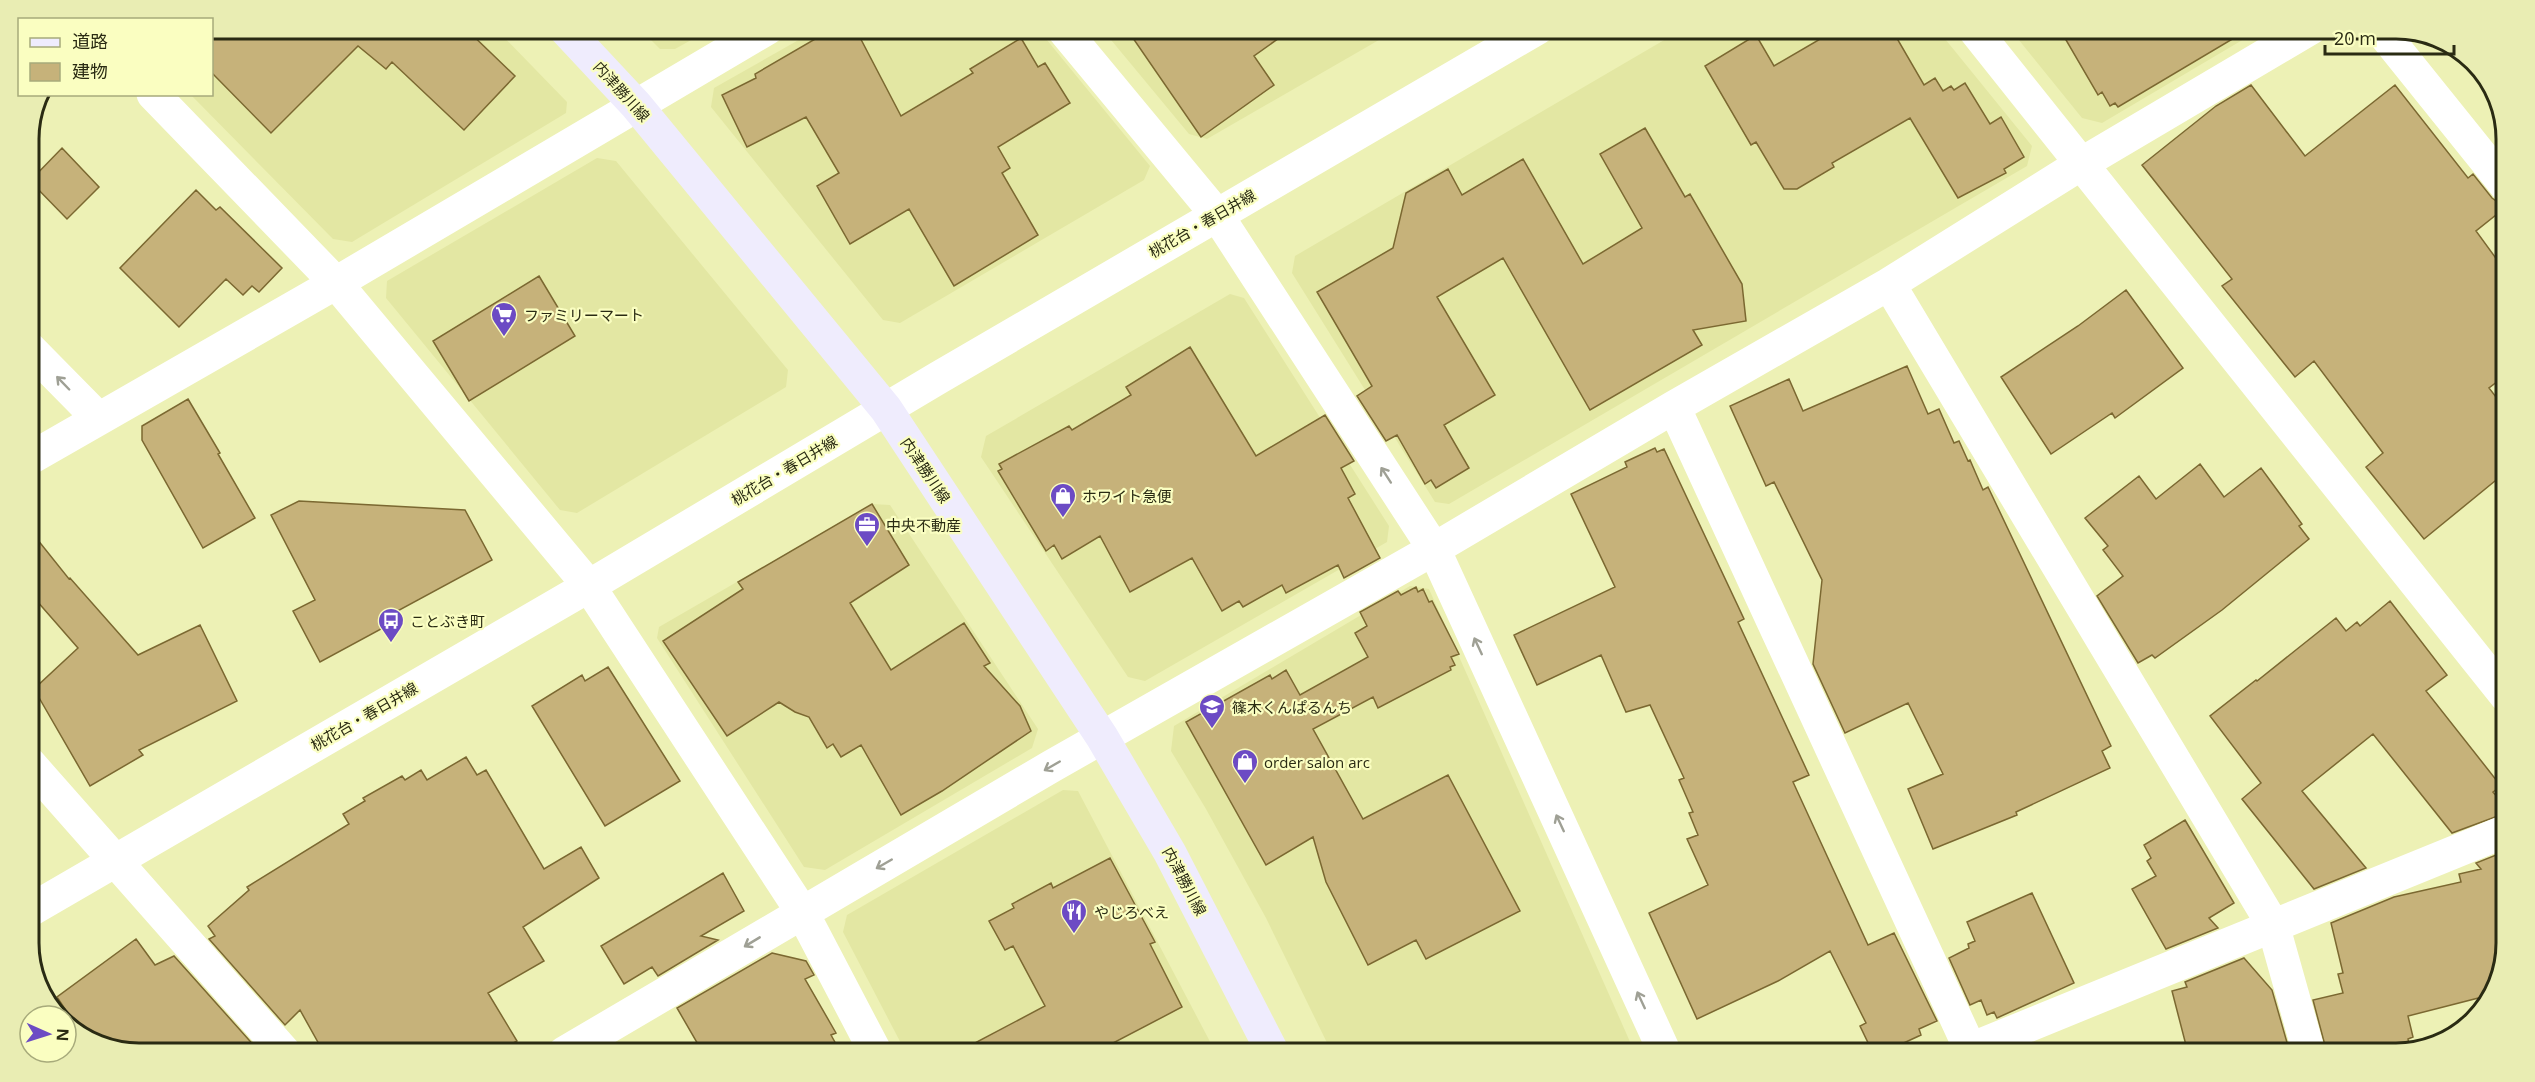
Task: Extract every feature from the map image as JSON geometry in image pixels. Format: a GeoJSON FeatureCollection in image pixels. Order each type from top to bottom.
{"type":"FeatureCollection","features":[{"type":"Feature","properties":{"kind":"main road","name":"内津勝川線"},"geometry":{"type":"LineString","coordinates":[[574,39],[636,105],[886,409],[1102,737],[1170,853],[1268,1043]]}},
{"type":"Feature","properties":{"kind":"street"},"geometry":{"type":"LineString","coordinates":[[39,453],[336,283],[749,39]]}},
{"type":"Feature","properties":{"kind":"street"},"geometry":{"type":"LineString","coordinates":[[1071,39],[1216,215],[1434,549],[1660,1043]]}},
{"type":"Feature","properties":{"kind":"street","name":"桃花台・春日井線"},"geometry":{"type":"LineString","coordinates":[[39,905],[589,586],[886,409],[1519,39]]}},
{"type":"Feature","properties":{"kind":"street"},"geometry":{"type":"LineString","coordinates":[[1982,39],[2496,683]]}},
{"type":"Feature","properties":{"kind":"street"},"geometry":{"type":"LineString","coordinates":[[581,1043],[1102,737],[1434,549],[1674,407],[1889,284],[2081,164],[2292,39]]}},
{"type":"Feature","properties":{"kind":"street"},"geometry":{"type":"LineString","coordinates":[[2388,39],[2496,174]]}},
{"type":"Feature","properties":{"kind":"street"},"geometry":{"type":"LineString","coordinates":[[155,96],[336,283],[589,586],[802,912],[871,1043]]}},
{"type":"Feature","properties":{"kind":"street"},"geometry":{"type":"LineString","coordinates":[[1889,284],[2273,925],[2306,1043]]}},
{"type":"Feature","properties":{"kind":"street"},"geometry":{"type":"LineString","coordinates":[[39,358],[98,418]]}},
{"type":"Feature","properties":{"kind":"street"},"geometry":{"type":"LineString","coordinates":[[1674,407],[1964,1043]]}},
{"type":"Feature","properties":{"kind":"street"},"geometry":{"type":"LineString","coordinates":[[39,774],[276,1043]]}},
{"type":"Feature","properties":{"kind":"street"},"geometry":{"type":"LineString","coordinates":[[1990,1043],[2496,835]]}},
{"type":"Feature","properties":{"kind":"shaded area"},"geometry":{"type":"Polygon","coordinates":[[[213,39],[506,39],[567,102],[566,113],[352,242],[333,239],[192,96],[213,96],[213,39]]]}},
{"type":"Feature","properties":{"kind":"shaded area"},"geometry":{"type":"Polygon","coordinates":[[[650,39],[693,39],[675,49],[660,49],[650,39]]]}},
{"type":"Feature","properties":{"kind":"shaded area"},"geometry":{"type":"Polygon","coordinates":[[[800,39],[1046,39],[1150,166],[1144,180],[900,323],[883,320],[711,107],[714,88],[800,39]]]}},
{"type":"Feature","properties":{"kind":"shaded area"},"geometry":{"type":"Polygon","coordinates":[[[1110,39],[1381,39],[1207,139],[1189,134],[1110,39]]]}},
{"type":"Feature","properties":{"kind":"shaded area"},"geometry":{"type":"Polygon","coordinates":[[[1666,39],[1945,39],[2032,146],[2027,166],[1449,504],[1435,502],[1292,273],[1295,256],[1666,39]]]}},
{"type":"Feature","properties":{"kind":"shaded area"},"geometry":{"type":"Polygon","coordinates":[[[2018,39],[2244,39],[2102,123],[2082,118],[2018,39]]]}},
{"type":"Feature","properties":{"kind":"shaded area"},"geometry":{"type":"Polygon","coordinates":[[[597,158],[616,161],[788,370],[786,387],[577,513],[560,510],[386,298],[387,281],[597,158]]]}},
{"type":"Feature","properties":{"kind":"shaded area"},"geometry":{"type":"Polygon","coordinates":[[[1230,294],[1244,298],[1389,526],[1387,542],[1145,681],[1128,677],[981,457],[986,436],[1230,294]]]}},
{"type":"Feature","properties":{"kind":"shaded area"},"geometry":{"type":"Polygon","coordinates":[[[872,504],[890,505],[1038,729],[1032,748],[825,870],[804,867],[657,638],[659,627],[872,504]]]}},
{"type":"Feature","properties":{"kind":"shaded area"},"geometry":{"type":"Polygon","coordinates":[[[1410,586],[1429,589],[1631,1043],[1327,1043],[1266,918],[1171,751],[1174,726],[1410,586]]]}},
{"type":"Feature","properties":{"kind":"shaded area"},"geometry":{"type":"Polygon","coordinates":[[[1063,790],[1078,791],[1211,1043],[901,1043],[843,932],[847,915],[1063,790]]]}},
{"type":"Feature","properties":{"kind":"building"},"geometry":{"type":"Polygon","coordinates":[[[213,39],[476,39],[515,76],[464,130],[392,62],[386,69],[358,46],[271,133],[213,74],[213,39]]]}},
{"type":"Feature","properties":{"kind":"building"},"geometry":{"type":"Polygon","coordinates":[[[815,39],[861,39],[901,116],[973,73],[970,69],[1022,39],[1038,67],[1045,63],[1070,103],[998,147],[1010,168],[1002,173],[1038,235],[954,286],[909,209],[850,244],[817,186],[839,173],[806,117],[747,147],[722,95],[756,78],[755,74],[815,39]]]}},
{"type":"Feature","properties":{"kind":"building"},"geometry":{"type":"Polygon","coordinates":[[[1134,39],[1278,39],[1254,56],[1274,85],[1201,137],[1134,39]]]}},
{"type":"Feature","properties":{"kind":"building"},"geometry":{"type":"Polygon","coordinates":[[[1749,39],[1758,39],[1774,66],[1820,39],[1897,39],[1924,85],[1935,78],[1943,91],[1951,86],[1954,90],[1965,83],[1990,124],[2001,117],[2024,157],[2004,169],[2006,173],[1958,198],[1910,118],[1832,163],[1834,167],[1797,189],[1784,189],[1756,142],[1751,145],[1705,66],[1749,39]]]}},
{"type":"Feature","properties":{"kind":"building"},"geometry":{"type":"Polygon","coordinates":[[[2065,39],[2232,39],[2118,107],[2115,103],[2110,106],[2102,92],[2098,95],[2065,39]]]}},
{"type":"Feature","properties":{"kind":"building"},"geometry":{"type":"Polygon","coordinates":[[[2251,85],[2305,156],[2395,85],[2468,178],[2473,174],[2496,201],[2496,215],[2476,231],[2496,258],[2496,383],[2489,388],[2496,397],[2496,480],[2424,539],[2366,467],[2383,453],[2314,361],[2295,377],[2222,286],[2232,279],[2142,165],[2216,106],[2251,85]]]}},
{"type":"Feature","properties":{"kind":"building"},"geometry":{"type":"Polygon","coordinates":[[[1645,128],[1685,197],[1690,194],[1742,284],[1746,321],[1693,330],[1702,345],[1590,410],[1503,258],[1437,297],[1495,395],[1444,425],[1469,468],[1436,488],[1431,480],[1425,484],[1397,435],[1386,441],[1357,396],[1372,386],[1317,292],[1393,248],[1406,193],[1448,169],[1462,195],[1523,159],[1583,264],[1642,228],[1600,154],[1645,128]]]}},
{"type":"Feature","properties":{"kind":"building"},"geometry":{"type":"Polygon","coordinates":[[[62,148],[99,187],[67,219],[39,190],[39,172],[62,148]]]}},
{"type":"Feature","properties":{"kind":"building"},"geometry":{"type":"Polygon","coordinates":[[[196,190],[216,210],[220,207],[282,268],[259,292],[252,286],[243,295],[226,279],[179,327],[120,268],[196,190]]]}},
{"type":"Feature","properties":{"kind":"building","name":"ファミリーマート"},"geometry":{"type":"Polygon","coordinates":[[[539,276],[575,336],[469,401],[433,341],[539,276]]]}},
{"type":"Feature","properties":{"kind":"building"},"geometry":{"type":"Polygon","coordinates":[[[2126,290],[2183,368],[2115,418],[2112,413],[2051,454],[2001,377],[2078,326],[2126,290]]]}},
{"type":"Feature","properties":{"kind":"building"},"geometry":{"type":"Polygon","coordinates":[[[1190,347],[1256,456],[1325,415],[1354,461],[1341,468],[1355,494],[1348,498],[1380,558],[1344,578],[1338,565],[1286,593],[1282,585],[1243,607],[1239,601],[1222,611],[1192,558],[1130,592],[1100,536],[1062,559],[1054,545],[1046,551],[998,471],[1002,469],[999,464],[1069,426],[1072,430],[1131,395],[1126,387],[1190,347]]]}},
{"type":"Feature","properties":{"kind":"building"},"geometry":{"type":"Polygon","coordinates":[[[1907,366],[1928,414],[1939,409],[1954,443],[1959,441],[1983,490],[1988,487],[2111,746],[2102,751],[2110,768],[2016,812],[2017,815],[1933,849],[1908,789],[1943,774],[1908,703],[1845,733],[1813,664],[1822,580],[1774,482],[1766,486],[1730,406],[1789,379],[1803,411],[1907,366]]]}},
{"type":"Feature","properties":{"kind":"building"},"geometry":{"type":"Polygon","coordinates":[[[188,399],[255,518],[203,548],[142,440],[142,426],[188,399]]]}},
{"type":"Feature","properties":{"kind":"building"},"geometry":{"type":"Polygon","coordinates":[[[1655,448],[1657,452],[1664,449],[1744,619],[1738,622],[1809,775],[1793,782],[1868,945],[1894,933],[1937,1021],[1919,1029],[1921,1035],[1904,1043],[1868,1043],[1860,1026],[1866,1023],[1830,951],[1778,981],[1697,1019],[1649,913],[1708,885],[1687,839],[1698,835],[1689,813],[1693,812],[1679,780],[1684,778],[1650,705],[1626,712],[1601,655],[1537,685],[1514,635],[1615,587],[1571,494],[1627,467],[1625,462],[1655,448]]]}},
{"type":"Feature","properties":{"kind":"building"},"geometry":{"type":"Polygon","coordinates":[[[2200,464],[2224,497],[2261,468],[2302,524],[2299,526],[2309,539],[2222,610],[2155,658],[2152,655],[2138,663],[2097,596],[2123,576],[2103,550],[2108,546],[2085,518],[2139,476],[2156,499],[2200,464]]]}},
{"type":"Feature","properties":{"kind":"building"},"geometry":{"type":"Polygon","coordinates":[[[299,501],[465,510],[492,560],[390,615],[394,622],[320,662],[293,611],[315,600],[271,515],[299,501]]]}},
{"type":"Feature","properties":{"kind":"building"},"geometry":{"type":"Polygon","coordinates":[[[872,504],[909,565],[850,603],[891,670],[964,623],[990,663],[984,666],[1020,706],[1031,731],[942,791],[901,815],[861,745],[841,757],[833,744],[827,748],[809,717],[779,702],[727,736],[663,641],[743,589],[738,582],[872,504]]]}},
{"type":"Feature","properties":{"kind":"building"},"geometry":{"type":"Polygon","coordinates":[[[39,542],[69,579],[138,655],[200,625],[237,701],[139,750],[143,755],[90,786],[39,698],[39,684],[78,648],[39,603],[39,542]]]}},
{"type":"Feature","properties":{"kind":"building"},"geometry":{"type":"Polygon","coordinates":[[[1416,587],[1418,592],[1423,589],[1429,602],[1432,601],[1459,654],[1451,657],[1455,665],[1450,667],[1451,670],[1378,708],[1373,697],[1313,729],[1363,819],[1448,775],[1520,911],[1426,959],[1416,940],[1368,965],[1326,882],[1313,837],[1266,865],[1186,722],[1270,675],[1272,679],[1286,670],[1300,695],[1368,657],[1355,633],[1367,626],[1360,612],[1398,591],[1401,595],[1416,587]]]}},
{"type":"Feature","properties":{"kind":"building"},"geometry":{"type":"Polygon","coordinates":[[[2390,601],[2447,675],[2426,691],[2496,780],[2496,790],[2493,792],[2496,795],[2496,817],[2452,833],[2373,734],[2302,791],[2366,868],[2314,889],[2242,799],[2261,783],[2210,716],[2336,618],[2346,631],[2357,622],[2360,626],[2390,601]]]}},
{"type":"Feature","properties":{"kind":"building"},"geometry":{"type":"Polygon","coordinates":[[[608,667],[680,781],[605,826],[532,706],[582,675],[585,681],[608,667]]]}},
{"type":"Feature","properties":{"kind":"building"},"geometry":{"type":"Polygon","coordinates":[[[466,757],[477,775],[486,770],[544,869],[581,847],[599,878],[523,927],[544,961],[488,993],[517,1041],[513,1043],[318,1043],[300,1010],[285,1025],[209,939],[215,936],[208,926],[249,890],[247,887],[349,824],[343,814],[365,801],[363,798],[402,776],[405,780],[421,770],[427,780],[466,757]]]}},
{"type":"Feature","properties":{"kind":"building"},"geometry":{"type":"Polygon","coordinates":[[[2185,820],[2234,903],[2209,918],[2218,928],[2166,949],[2132,889],[2156,876],[2147,861],[2151,858],[2144,845],[2185,820]]]}},
{"type":"Feature","properties":{"kind":"building"},"geometry":{"type":"Polygon","coordinates":[[[2496,855],[2494,962],[2479,998],[2408,1016],[2413,1037],[2408,1039],[2409,1042],[2324,1043],[2313,1000],[2343,993],[2338,974],[2343,973],[2331,923],[2394,897],[2461,882],[2459,874],[2481,869],[2476,863],[2496,855]]]}},
{"type":"Feature","properties":{"kind":"building"},"geometry":{"type":"Polygon","coordinates":[[[1110,858],[1155,942],[1150,944],[1182,1007],[1113,1043],[975,1043],[1045,1006],[1013,946],[1005,950],[989,921],[1014,908],[1012,904],[1051,883],[1053,888],[1110,858]]]}},
{"type":"Feature","properties":{"kind":"building"},"geometry":{"type":"Polygon","coordinates":[[[723,873],[744,911],[701,936],[718,940],[658,976],[652,967],[624,984],[601,946],[723,873]]]}},
{"type":"Feature","properties":{"kind":"building"},"geometry":{"type":"Polygon","coordinates":[[[2032,893],[2074,983],[1997,1018],[1994,1012],[1987,1015],[1981,1000],[1970,1005],[1949,958],[1969,948],[1968,944],[1975,941],[1967,922],[2032,893]]]}},
{"type":"Feature","properties":{"kind":"building"},"geometry":{"type":"Polygon","coordinates":[[[136,939],[155,965],[174,956],[252,1043],[120,1041],[89,1030],[78,1022],[78,1004],[62,1004],[57,997],[136,939]]]}},
{"type":"Feature","properties":{"kind":"building"},"geometry":{"type":"Polygon","coordinates":[[[772,953],[806,961],[814,975],[805,979],[836,1033],[831,1035],[835,1043],[697,1043],[677,1008],[772,953]]]}},
{"type":"Feature","properties":{"kind":"building"},"geometry":{"type":"Polygon","coordinates":[[[2244,958],[2272,990],[2287,1043],[2185,1043],[2172,991],[2187,987],[2185,982],[2244,958]]]}},
{"type":"Feature","properties":{"kind":"place","name":"ファミリーマート"},"geometry":{"type":"Point","coordinates":[504,338]}},
{"type":"Feature","properties":{"kind":"place","name":"ホワイト急便"},"geometry":{"type":"Point","coordinates":[1063,519]}},
{"type":"Feature","properties":{"kind":"place","name":"中央不動産"},"geometry":{"type":"Point","coordinates":[867,548]}},
{"type":"Feature","properties":{"kind":"place","name":"ことぶき町"},"geometry":{"type":"Point","coordinates":[391,644]}},
{"type":"Feature","properties":{"kind":"place","name":"篠木くんぱるんち"},"geometry":{"type":"Point","coordinates":[1212,730]}},
{"type":"Feature","properties":{"kind":"place","name":"order salon arc"},"geometry":{"type":"Point","coordinates":[1245,785]}},
{"type":"Feature","properties":{"kind":"place","name":"やじろべえ"},"geometry":{"type":"Point","coordinates":[1074,935]}}]}
